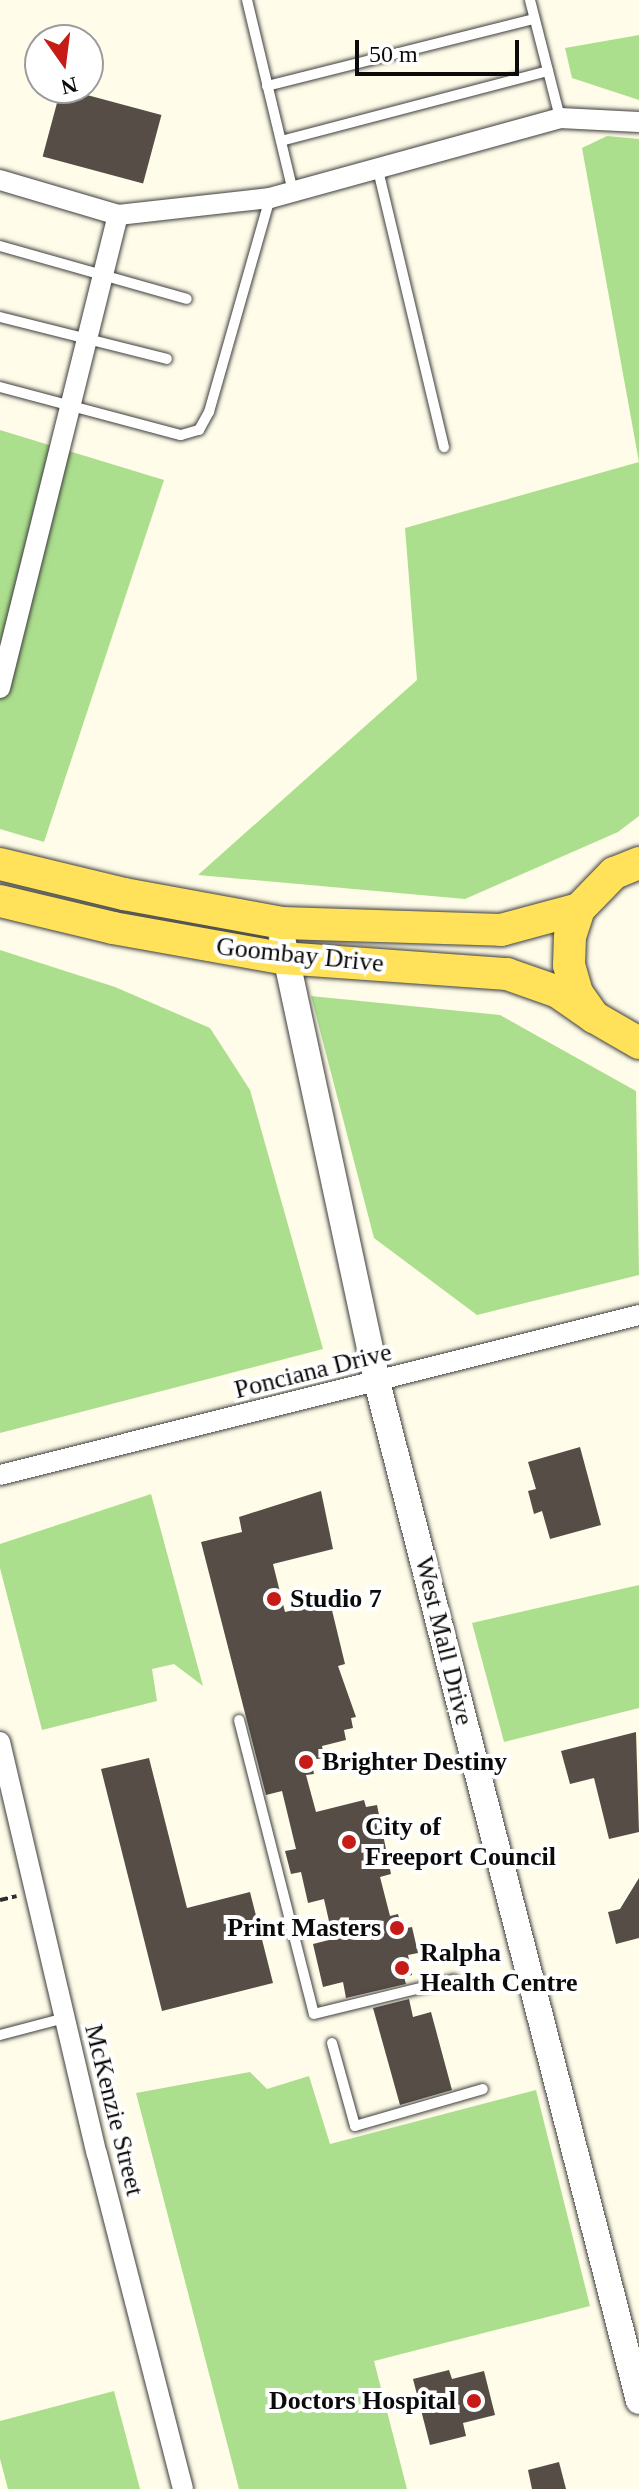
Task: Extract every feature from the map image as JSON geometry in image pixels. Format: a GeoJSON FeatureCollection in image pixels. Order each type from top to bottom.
{"type":"FeatureCollection","features":[{"type":"Feature","properties":{"kind":"main road"},"geometry":{"type":"LineString","coordinates":[[594,1017],[577,993],[569,965],[570,936],[579,909],[614,873],[638,863]]}},
{"type":"Feature","properties":{"kind":"main road","name":"Goombay Drive"},"geometry":{"type":"LineString","coordinates":[[0,864],[124,894],[282,923],[489,931],[579,909]]}},
{"type":"Feature","properties":{"kind":"main road","name":"Goombay Drive"},"geometry":{"type":"LineString","coordinates":[[0,901],[113,928],[282,958],[507,974],[558,992],[639,1043]]}},
{"type":"Feature","properties":{"kind":"street"},"geometry":{"type":"LineString","coordinates":[[0,180],[118,215],[270,198],[560,118],[639,122]]}},
{"type":"Feature","properties":{"kind":"street"},"geometry":{"type":"LineString","coordinates":[[0,688],[118,215]]}},
{"type":"Feature","properties":{"kind":"street","name":"West Mall Drive"},"geometry":{"type":"LineString","coordinates":[[282,923],[282,958],[377,1382],[639,2401]]}},
{"type":"Feature","properties":{"kind":"street","name":"Ponciana Drive"},"geometry":{"type":"LineString","coordinates":[[0,1475],[639,1315]]}},
{"type":"Feature","properties":{"kind":"street","name":"McKenzie Street"},"geometry":{"type":"LineString","coordinates":[[0,1742],[65,2018],[183,2489]]}},
{"type":"Feature","properties":{"kind":"lane"},"geometry":{"type":"LineString","coordinates":[[247,0],[293,192]]}},
{"type":"Feature","properties":{"kind":"lane"},"geometry":{"type":"LineString","coordinates":[[530,0],[560,118]]}},
{"type":"Feature","properties":{"kind":"lane"},"geometry":{"type":"LineString","coordinates":[[267,86],[534,19]]}},
{"type":"Feature","properties":{"kind":"lane"},"geometry":{"type":"LineString","coordinates":[[281,141],[548,71]]}},
{"type":"Feature","properties":{"kind":"lane"},"geometry":{"type":"LineString","coordinates":[[378,170],[444,447]]}},
{"type":"Feature","properties":{"kind":"lane"},"geometry":{"type":"LineString","coordinates":[[0,387],[181,435],[199,430],[209,412],[270,198]]}},
{"type":"Feature","properties":{"kind":"lane"},"geometry":{"type":"LineString","coordinates":[[0,246],[104,272],[187,299]]}},
{"type":"Feature","properties":{"kind":"lane"},"geometry":{"type":"LineString","coordinates":[[0,317],[167,359]]}},
{"type":"Feature","properties":{"kind":"lane"},"geometry":{"type":"LineString","coordinates":[[239,1720],[314,2014],[454,1980]]}},
{"type":"Feature","properties":{"kind":"lane"},"geometry":{"type":"LineString","coordinates":[[0,2035],[65,2018]]}},
{"type":"Feature","properties":{"kind":"lane"},"geometry":{"type":"LineString","coordinates":[[332,2043],[355,2126],[483,2089]]}},
{"type":"Feature","properties":{"kind":"green space"},"geometry":{"type":"Polygon","coordinates":[[[639,35],[639,100],[572,78],[565,48],[639,35]]]}},
{"type":"Feature","properties":{"kind":"green space"},"geometry":{"type":"Polygon","coordinates":[[[607,136],[639,139],[639,462],[582,148],[607,136]]]}},
{"type":"Feature","properties":{"kind":"green space"},"geometry":{"type":"Polygon","coordinates":[[[0,430],[164,480],[44,842],[0,829],[0,430]]]}},
{"type":"Feature","properties":{"kind":"green space"},"geometry":{"type":"Polygon","coordinates":[[[639,462],[639,816],[618,832],[465,899],[198,875],[417,680],[405,528],[639,462]]]}},
{"type":"Feature","properties":{"kind":"green space"},"geometry":{"type":"Polygon","coordinates":[[[0,950],[115,987],[210,1028],[250,1090],[323,1349],[0,1433],[0,950]]]}},
{"type":"Feature","properties":{"kind":"green space"},"geometry":{"type":"Polygon","coordinates":[[[311,996],[500,1015],[636,1091],[639,1275],[477,1315],[374,1238],[311,996]]]}},
{"type":"Feature","properties":{"kind":"green space"},"geometry":{"type":"Polygon","coordinates":[[[151,1494],[203,1686],[174,1664],[152,1669],[157,1701],[42,1730],[0,1568],[0,1544],[151,1494]]]}},
{"type":"Feature","properties":{"kind":"green space"},"geometry":{"type":"Polygon","coordinates":[[[639,1585],[639,1708],[504,1742],[472,1623],[639,1585]]]}},
{"type":"Feature","properties":{"kind":"green space"},"geometry":{"type":"Polygon","coordinates":[[[250,2072],[267,2089],[309,2076],[330,2144],[536,2090],[590,2306],[374,2361],[407,2489],[239,2489],[136,2093],[250,2072]]]}},
{"type":"Feature","properties":{"kind":"green space"},"geometry":{"type":"Polygon","coordinates":[[[114,2391],[140,2489],[8,2489],[0,2459],[0,2421],[114,2391]]]}},
{"type":"Feature","properties":{"kind":"building"},"geometry":{"type":"Polygon","coordinates":[[[104,100],[161,115],[143,183],[43,157],[57,104],[104,104],[104,100]]]}},
{"type":"Feature","properties":{"kind":"building"},"geometry":{"type":"Polygon","coordinates":[[[580,1447],[601,1525],[550,1539],[542,1511],[534,1514],[528,1491],[536,1489],[528,1462],[580,1447]]]}},
{"type":"Feature","properties":{"kind":"building"},"geometry":{"type":"Polygon","coordinates":[[[321,1491],[333,1549],[273,1564],[285,1612],[330,1602],[345,1664],[338,1666],[356,1717],[351,1718],[353,1728],[344,1730],[346,1740],[322,1746],[324,1758],[311,1760],[314,1774],[306,1775],[316,1812],[364,1800],[366,1807],[377,1805],[391,1874],[380,1877],[390,1916],[398,1914],[402,1929],[412,1927],[418,1953],[408,1955],[412,1975],[404,1977],[406,1984],[346,1998],[343,1982],[323,1987],[313,1944],[333,1939],[324,1899],[308,1903],[301,1872],[291,1874],[285,1851],[296,1849],[282,1791],[266,1795],[201,1542],[242,1532],[239,1517],[321,1491]]]}},
{"type":"Feature","properties":{"kind":"building"},"geometry":{"type":"Polygon","coordinates":[[[636,1732],[639,1832],[609,1839],[594,1778],[570,1784],[561,1751],[636,1732]]]}},
{"type":"Feature","properties":{"kind":"building"},"geometry":{"type":"Polygon","coordinates":[[[149,1758],[187,1908],[250,1892],[273,1983],[162,2011],[101,1769],[149,1758]]]}},
{"type":"Feature","properties":{"kind":"building"},"geometry":{"type":"Polygon","coordinates":[[[639,1878],[639,1938],[616,1944],[608,1912],[620,1909],[639,1878]]]}},
{"type":"Feature","properties":{"kind":"building"},"geometry":{"type":"Polygon","coordinates":[[[409,1999],[413,2017],[431,2012],[452,2090],[400,2105],[373,2008],[409,1999]]]}},
{"type":"Feature","properties":{"kind":"building"},"geometry":{"type":"Polygon","coordinates":[[[449,2370],[452,2379],[484,2371],[495,2415],[463,2423],[466,2436],[430,2445],[413,2379],[449,2370]]]}},
{"type":"Feature","properties":{"kind":"building"},"geometry":{"type":"Polygon","coordinates":[[[559,2462],[566,2489],[532,2489],[528,2470],[559,2462]]]}},
{"type":"Feature","properties":{"kind":"place","name":"Studio 7"},"geometry":{"type":"Point","coordinates":[274,1599]}},
{"type":"Feature","properties":{"kind":"place","name":"Brighter Destiny"},"geometry":{"type":"Point","coordinates":[306,1762]}},
{"type":"Feature","properties":{"kind":"place","name":"City of Freeport Council"},"geometry":{"type":"Point","coordinates":[349,1842]}},
{"type":"Feature","properties":{"kind":"place","name":"Print Masters"},"geometry":{"type":"Point","coordinates":[397,1928]}},
{"type":"Feature","properties":{"kind":"place","name":"Ralpha Health Centre"},"geometry":{"type":"Point","coordinates":[402,1968]}},
{"type":"Feature","properties":{"kind":"place","name":"Doctors Hospital"},"geometry":{"type":"Point","coordinates":[474,2401]}}]}
